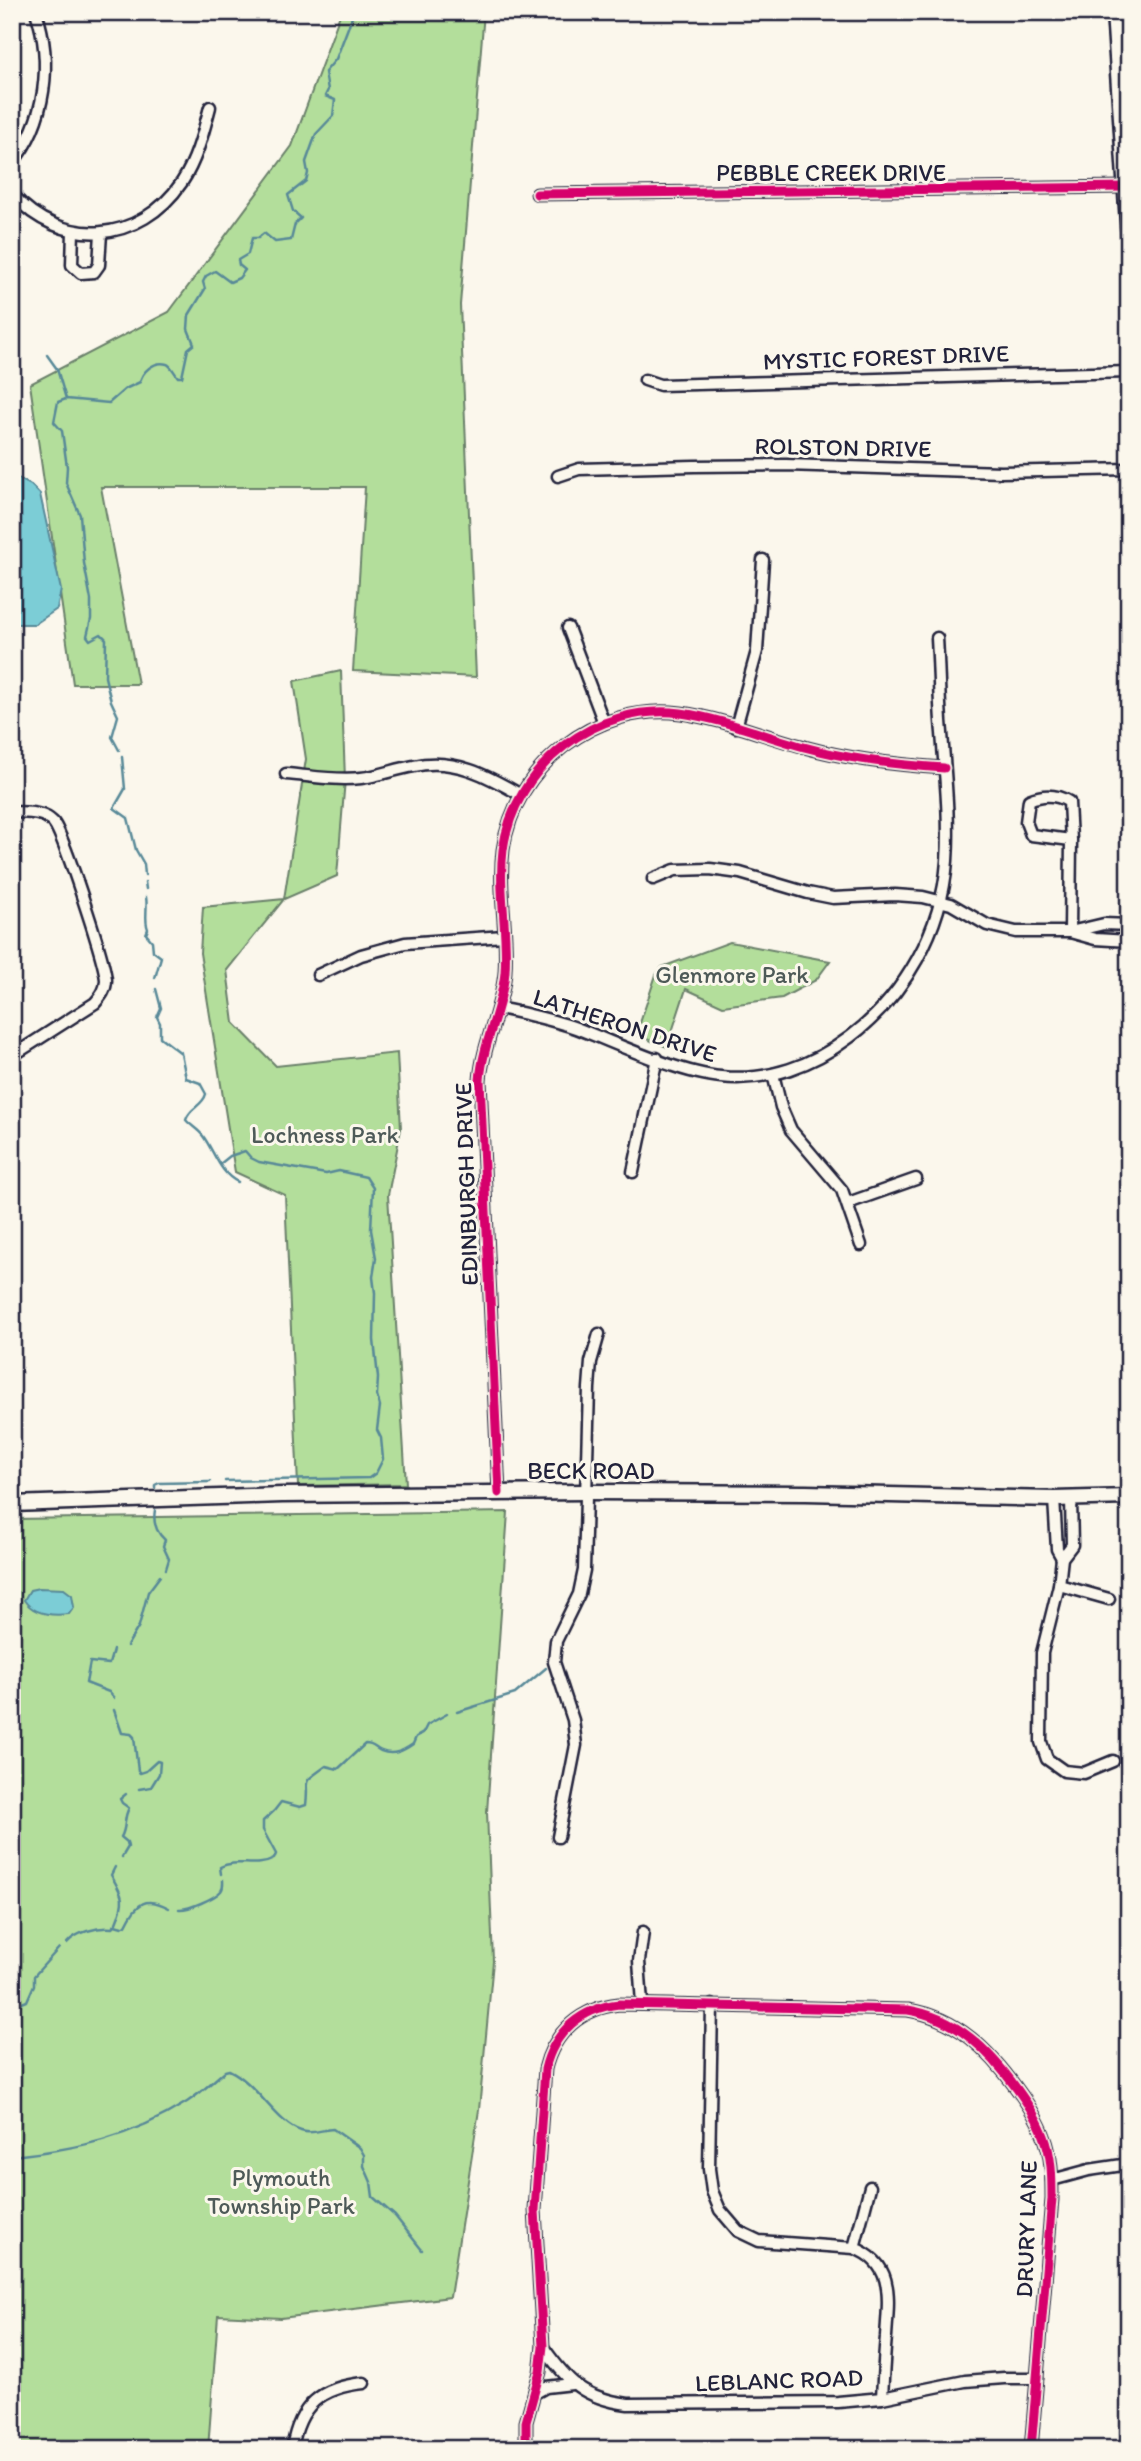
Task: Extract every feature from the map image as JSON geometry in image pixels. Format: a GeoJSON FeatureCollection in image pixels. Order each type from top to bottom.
{"type":"FeatureCollection","features":[{"type":"Feature","properties":{"kind":"main road"},"geometry":{"type":"LineString","coordinates":[[1114,12],[1129,239]]}},
{"type":"Feature","properties":{"kind":"main road","name":"BECK ROAD"},"geometry":{"type":"LineString","coordinates":[[12,1504],[269,1496],[586,1492],[796,1493],[1054,1499],[1129,1497]]}},
{"type":"Feature","properties":{"kind":"street"},"geometry":{"type":"LineString","coordinates":[[12,163],[31,134],[43,93],[44,51],[36,12]]}},
{"type":"Feature","properties":{"kind":"street"},"geometry":{"type":"LineString","coordinates":[[12,194],[44,221],[73,232],[101,233],[135,223],[169,199],[192,164],[210,107]]}},
{"type":"Feature","properties":{"kind":"street","name":"PEBBLE CREEK DRIVE"},"geometry":{"type":"LineString","coordinates":[[537,194],[1126,187]]}},
{"type":"Feature","properties":{"kind":"street"},"geometry":{"type":"LineString","coordinates":[[73,232],[72,265],[81,273],[94,272],[99,264],[101,233]]}},
{"type":"Feature","properties":{"kind":"street","name":"MYSTIC FOREST DRIVE"},"geometry":{"type":"LineString","coordinates":[[645,380],[660,384],[1129,372]]}},
{"type":"Feature","properties":{"kind":"street","name":"ROLSTON DRIVE"},"geometry":{"type":"LineString","coordinates":[[558,476],[579,469],[694,466],[786,465],[1001,472],[1129,469]]}},
{"type":"Feature","properties":{"kind":"street"},"geometry":{"type":"LineString","coordinates":[[736,727],[757,651],[763,560]]}},
{"type":"Feature","properties":{"kind":"street"},"geometry":{"type":"LineString","coordinates":[[568,628],[604,723]]}},
{"type":"Feature","properties":{"kind":"street","name":"LATHERON DRIVE"},"geometry":{"type":"LineString","coordinates":[[499,1007],[572,1027],[693,1072],[718,1077],[748,1078],[773,1074],[804,1064],[856,1033],[880,1011],[900,986],[918,957],[941,901],[947,847],[937,638]]}},
{"type":"Feature","properties":{"kind":"street","name":"EDINBURGH DRIVE"},"geometry":{"type":"LineString","coordinates":[[499,1493],[480,1080],[482,1059],[499,1007],[505,972],[502,854],[508,825],[521,795],[556,751],[580,734],[604,723],[636,714],[665,712],[699,716],[831,754],[944,768]]}},
{"type":"Feature","properties":{"kind":"street"},"geometry":{"type":"LineString","coordinates":[[286,774],[342,779],[376,775],[417,765],[443,764],[477,771],[521,795]]}},
{"type":"Feature","properties":{"kind":"street"},"geometry":{"type":"LineString","coordinates":[[1070,932],[1071,840],[1069,802],[1058,796],[1029,800],[1027,822],[1031,835],[1071,840]]}},
{"type":"Feature","properties":{"kind":"street"},"geometry":{"type":"LineString","coordinates":[[12,812],[43,815],[58,829],[86,911],[106,982],[102,996],[95,1003],[12,1056]]}},
{"type":"Feature","properties":{"kind":"street"},"geometry":{"type":"LineString","coordinates":[[653,879],[689,868],[710,869],[740,873],[833,898],[895,895],[941,901],[999,929],[1016,932],[1070,932],[1104,923],[1129,925]]}},
{"type":"Feature","properties":{"kind":"street"},"geometry":{"type":"LineString","coordinates":[[1070,932],[1095,939],[1129,942]]}},
{"type":"Feature","properties":{"kind":"street"},"geometry":{"type":"LineString","coordinates":[[318,975],[361,955],[405,943],[504,936]]}},
{"type":"Feature","properties":{"kind":"street"},"geometry":{"type":"LineString","coordinates":[[633,1172],[657,1058]]}},
{"type":"Feature","properties":{"kind":"street"},"geometry":{"type":"LineString","coordinates":[[773,1074],[781,1107],[791,1130],[832,1176],[848,1203],[861,1245]]}},
{"type":"Feature","properties":{"kind":"street"},"geometry":{"type":"LineString","coordinates":[[848,1203],[916,1179]]}},
{"type":"Feature","properties":{"kind":"street"},"geometry":{"type":"LineString","coordinates":[[558,1837],[576,1745],[573,1720],[554,1662],[556,1641],[582,1582],[589,1388],[599,1335]]}},
{"type":"Feature","properties":{"kind":"street"},"geometry":{"type":"LineString","coordinates":[[1054,1499],[1057,1549],[1062,1558]]}},
{"type":"Feature","properties":{"kind":"street"},"geometry":{"type":"LineString","coordinates":[[1072,1499],[1072,1545],[1062,1558],[1059,1586],[1042,1653],[1042,1748],[1052,1765],[1064,1771],[1084,1773],[1113,1761]]}},
{"type":"Feature","properties":{"kind":"street"},"geometry":{"type":"LineString","coordinates":[[1059,1586],[1109,1599]]}},
{"type":"Feature","properties":{"kind":"street"},"geometry":{"type":"LineString","coordinates":[[642,2004],[639,1961],[643,1932]]}},
{"type":"Feature","properties":{"kind":"street","name":"DRURY LANE"},"geometry":{"type":"LineString","coordinates":[[543,2346],[535,2210],[547,2060],[561,2034],[583,2014],[608,2005],[642,2004],[908,2010],[932,2015],[952,2024],[983,2047],[1031,2109],[1044,2135],[1052,2180],[1031,2449]]}},
{"type":"Feature","properties":{"kind":"street"},"geometry":{"type":"LineString","coordinates":[[712,2005],[709,2169],[712,2191],[720,2210],[738,2231],[759,2241],[854,2248],[876,2263],[888,2287],[881,2398]]}},
{"type":"Feature","properties":{"kind":"street"},"geometry":{"type":"LineString","coordinates":[[1052,2180],[1089,2170],[1129,2164]]}},
{"type":"Feature","properties":{"kind":"street"},"geometry":{"type":"LineString","coordinates":[[854,2248],[870,2187]]}},
{"type":"Feature","properties":{"kind":"street"},"geometry":{"type":"LineString","coordinates":[[526,2449],[526,2422],[535,2393],[543,2346]]}},
{"type":"Feature","properties":{"kind":"street","name":"LEBLANC ROAD"},"geometry":{"type":"LineString","coordinates":[[543,2346],[572,2384],[603,2399],[628,2404],[838,2402],[881,2398],[965,2381],[1037,2378]]}},
{"type":"Feature","properties":{"kind":"street"},"geometry":{"type":"LineString","coordinates":[[292,2449],[299,2425],[316,2399],[326,2391],[364,2384]]}},
{"type":"Feature","properties":{"kind":"street"},"geometry":{"type":"LineString","coordinates":[[535,2393],[546,2387],[572,2384]]}},
{"type":"Feature","properties":{"kind":"green space"},"geometry":{"type":"Polygon","coordinates":[[[341,12],[484,12],[460,305],[476,677],[353,671],[365,487],[101,487],[138,684],[73,684],[30,384],[169,312],[292,146],[341,12]]]}},
{"type":"Feature","properties":{"kind":"green space"},"geometry":{"type":"Polygon","coordinates":[[[341,671],[345,779],[337,876],[284,899],[306,759],[294,681],[341,671]]]}},
{"type":"Feature","properties":{"kind":"green space","name":"Lochness Park"},"geometry":{"type":"Polygon","coordinates":[[[284,899],[227,970],[234,1023],[276,1066],[397,1053],[401,1129],[388,1195],[406,1484],[298,1486],[285,1195],[235,1172],[200,953],[203,907],[284,899]]]}},
{"type":"Feature","properties":{"kind":"green space","name":"Glenmore Park"},"geometry":{"type":"Polygon","coordinates":[[[730,942],[830,961],[816,980],[782,998],[723,1006],[686,989],[667,1047],[636,1035],[656,975],[662,967],[730,942]]]}},
{"type":"Feature","properties":{"kind":"green space","name":"Plymouth Township Park"},"geometry":{"type":"Polygon","coordinates":[[[508,1512],[487,1812],[493,1961],[479,2110],[450,2297],[281,2318],[218,2315],[208,2449],[12,2449],[12,1519],[508,1512]]]}},
{"type":"Feature","properties":{"kind":"water"},"geometry":{"type":"Polygon","coordinates":[[[12,475],[31,485],[40,494],[61,590],[57,609],[35,624],[12,624],[12,475]]]}},
{"type":"Feature","properties":{"kind":"water"},"geometry":{"type":"Polygon","coordinates":[[[64,1589],[72,1595],[74,1607],[69,1614],[63,1615],[43,1613],[32,1608],[24,1600],[30,1590],[64,1589]]]}},
{"type":"Feature","properties":{"kind":"waterway"},"geometry":{"type":"LineString","coordinates":[[119,750],[112,737],[118,716],[105,677],[106,639],[101,634],[90,640],[87,636],[91,600],[84,563],[80,515],[66,483],[67,467],[62,431],[54,422],[58,402],[66,399],[109,403],[125,389],[140,382],[143,374],[153,365],[162,363],[168,365],[178,377],[182,377],[188,349],[194,344],[188,329],[189,315],[205,289],[203,282],[206,276],[215,271],[230,282],[239,278],[245,270],[238,260],[248,254],[252,238],[258,238],[264,233],[275,242],[291,240],[295,224],[301,218],[293,211],[288,195],[306,181],[306,162],[316,134],[333,116],[335,100],[325,96],[328,90],[325,72],[336,59],[354,12]]}},
{"type":"Feature","properties":{"kind":"waterway"},"geometry":{"type":"LineString","coordinates":[[47,355],[57,369],[66,399]]}},
{"type":"Feature","properties":{"kind":"waterway"},"geometry":{"type":"LineString","coordinates":[[122,757],[125,789],[114,808],[128,818],[136,850],[144,864],[145,875]]}},
{"type":"Feature","properties":{"kind":"waterway"},"geometry":{"type":"LineString","coordinates":[[145,882],[146,889]]}},
{"type":"Feature","properties":{"kind":"waterway"},"geometry":{"type":"LineString","coordinates":[[146,897],[146,934],[152,941],[153,951],[161,957],[155,978]]}},
{"type":"Feature","properties":{"kind":"waterway"},"geometry":{"type":"LineString","coordinates":[[156,989],[161,1008],[157,1017],[160,1037],[181,1053],[186,1078],[200,1083],[206,1094],[186,1120],[203,1136],[226,1174],[238,1182]]}},
{"type":"Feature","properties":{"kind":"waterway"},"geometry":{"type":"LineString","coordinates":[[220,1164],[230,1156],[245,1151],[259,1162],[326,1174],[339,1171],[366,1177],[373,1188],[371,1230],[376,1258],[373,1277],[374,1340],[380,1406],[377,1430],[381,1438],[383,1459],[376,1473],[369,1478],[225,1481]]}},
{"type":"Feature","properties":{"kind":"waterway"},"geometry":{"type":"LineString","coordinates":[[155,1488],[159,1483],[210,1482]]}},
{"type":"Feature","properties":{"kind":"waterway"},"geometry":{"type":"LineString","coordinates":[[155,1510],[156,1526],[165,1540],[163,1546],[169,1559],[166,1569]]}},
{"type":"Feature","properties":{"kind":"waterway"},"geometry":{"type":"LineString","coordinates":[[127,1646],[139,1626],[148,1592],[160,1576]]}},
{"type":"Feature","properties":{"kind":"waterway"},"geometry":{"type":"LineString","coordinates":[[113,1650],[109,1664],[90,1662],[86,1683],[109,1692],[114,1698]]}},
{"type":"Feature","properties":{"kind":"waterway"},"geometry":{"type":"LineString","coordinates":[[457,1712],[515,1694],[546,1668]]}},
{"type":"Feature","properties":{"kind":"waterway"},"geometry":{"type":"LineString","coordinates":[[114,1710],[122,1733],[134,1737],[138,1771],[146,1771],[157,1761],[160,1762],[159,1774],[151,1787],[139,1789]]}},
{"type":"Feature","properties":{"kind":"waterway"},"geometry":{"type":"LineString","coordinates":[[221,1874],[220,1867],[226,1864],[260,1863],[274,1859],[276,1854],[263,1830],[263,1821],[281,1802],[300,1807],[306,1805],[308,1780],[326,1766],[338,1769],[365,1744],[385,1752],[402,1751],[413,1744],[427,1725],[447,1714]]}},
{"type":"Feature","properties":{"kind":"waterway"},"geometry":{"type":"LineString","coordinates":[[122,1857],[128,1847],[121,1837],[129,1808],[120,1799],[126,1794]]}},
{"type":"Feature","properties":{"kind":"waterway"},"geometry":{"type":"LineString","coordinates":[[115,1867],[111,1875],[122,1903],[116,1923]]}},
{"type":"Feature","properties":{"kind":"waterway"},"geometry":{"type":"LineString","coordinates":[[179,1909],[195,1906],[218,1894],[222,1890],[223,1880]]}},
{"type":"Feature","properties":{"kind":"waterway"},"geometry":{"type":"LineString","coordinates":[[67,1943],[87,1931],[126,1925],[134,1911],[143,1903],[154,1902],[169,1908]]}},
{"type":"Feature","properties":{"kind":"waterway"},"geometry":{"type":"LineString","coordinates":[[12,2007],[27,2001],[34,1985],[34,1976],[59,1948]]}},
{"type":"Feature","properties":{"kind":"waterway"},"geometry":{"type":"LineString","coordinates":[[14,2037],[13,2056],[17,2077]]}},
{"type":"Feature","properties":{"kind":"waterway"},"geometry":{"type":"LineString","coordinates":[[12,2156],[59,2150],[103,2140],[145,2125],[187,2102],[229,2070],[249,2084],[292,2127],[309,2132],[333,2129],[360,2148],[373,2197],[395,2216],[422,2250]]}},
{"type":"Feature","properties":{"kind":"waterway"},"geometry":{"type":"LineString","coordinates":[[12,2137],[16,2125]]}},
{"type":"Feature","properties":{"kind":"cycle path"},"geometry":{"type":"LineString","coordinates":[[537,194],[1126,187]]}},
{"type":"Feature","properties":{"kind":"cycle path"},"geometry":{"type":"LineString","coordinates":[[499,1493],[480,1080],[505,972],[503,850],[510,820],[524,792],[542,767],[564,746],[590,729],[619,718],[649,712],[697,716],[841,756],[944,768]]}},
{"type":"Feature","properties":{"kind":"cycle path"},"geometry":{"type":"LineString","coordinates":[[526,2449],[526,2422],[540,2372],[543,2346],[535,2210],[545,2069],[555,2043],[572,2024],[593,2010],[619,2004],[908,2010],[926,2014],[957,2028],[995,2061],[1036,2118],[1047,2144],[1051,2167],[1052,2199],[1031,2449]]}}]}
